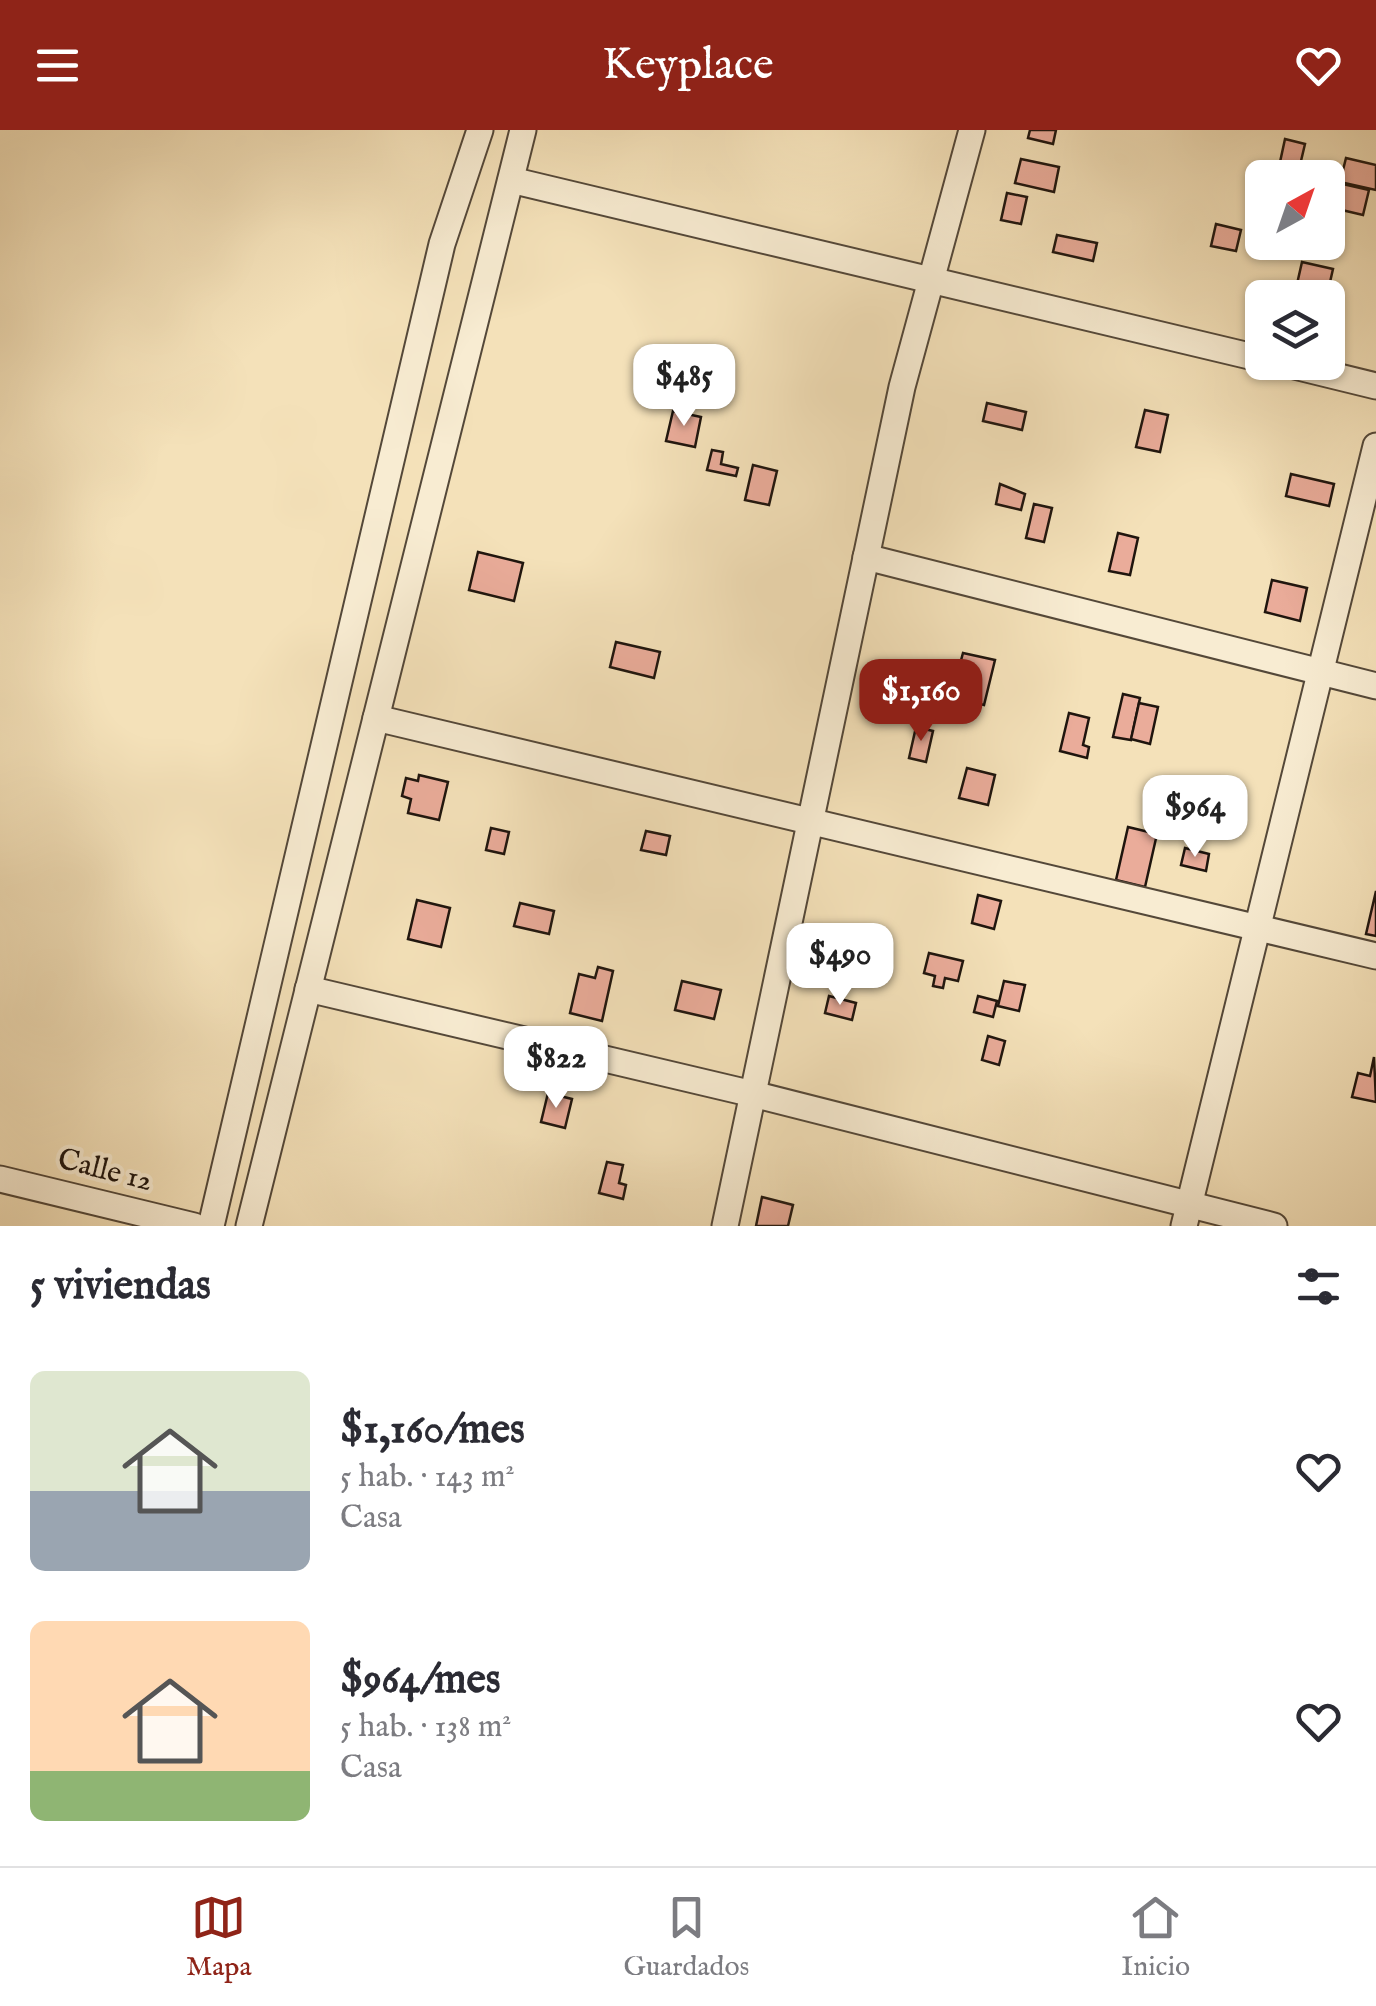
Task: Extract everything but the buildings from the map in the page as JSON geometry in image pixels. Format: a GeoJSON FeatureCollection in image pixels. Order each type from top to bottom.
{"type":"FeatureCollection","features":[{"type":"Feature","properties":{"kind":"street"},"geometry":{"type":"LineString","coordinates":[[211,1226],[442,244],[480,130]]}},
{"type":"Feature","properties":{"kind":"street"},"geometry":{"type":"LineString","coordinates":[[248,1226],[523,130]]}},
{"type":"Feature","properties":{"kind":"street"},"geometry":{"type":"LineString","coordinates":[[725,1226],[902,387],[972,130]]}},
{"type":"Feature","properties":{"kind":"street"},"geometry":{"type":"LineString","coordinates":[[511,180],[1245,355]]}},
{"type":"Feature","properties":{"kind":"street"},"geometry":{"type":"LineString","coordinates":[[1345,378],[1376,386]]}},
{"type":"Feature","properties":{"kind":"street"},"geometry":{"type":"LineString","coordinates":[[1187,1215],[1376,446]]}},
{"type":"Feature","properties":{"kind":"street"},"geometry":{"type":"LineString","coordinates":[[866,557],[1376,686]]}},
{"type":"Feature","properties":{"kind":"street"},"geometry":{"type":"LineString","coordinates":[[376,718],[1376,956]]}},
{"type":"Feature","properties":{"kind":"street"},"geometry":{"type":"LineString","coordinates":[[308,989],[753,1094],[1187,1215],[1274,1226]]}},
{"type":"Feature","properties":{"kind":"street","name":"Calle 12"},"geometry":{"type":"LineString","coordinates":[[0,1179],[194,1226]]}}]}
